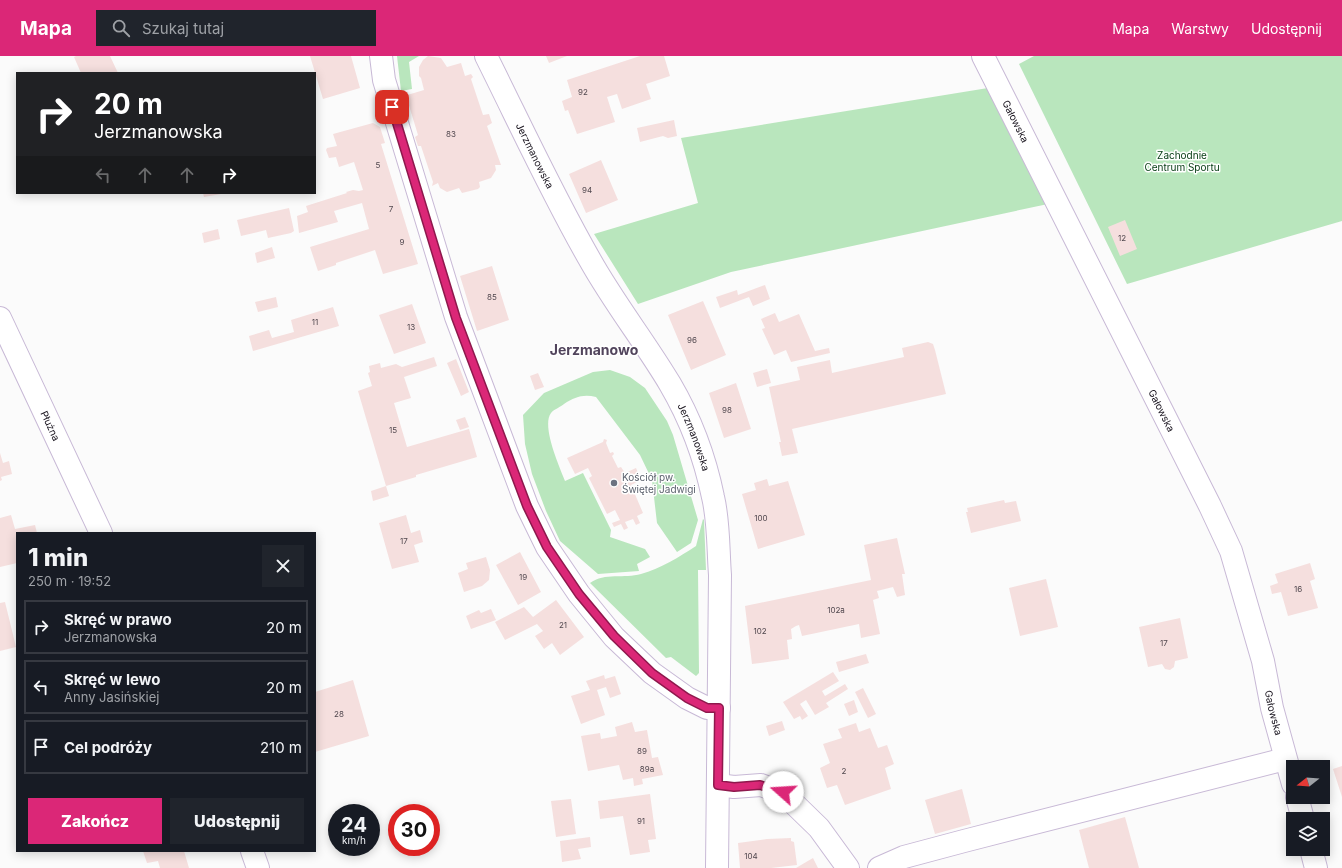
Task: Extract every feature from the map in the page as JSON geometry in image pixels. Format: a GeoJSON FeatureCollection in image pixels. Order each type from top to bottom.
{"type":"FeatureCollection","features":[{"type":"Feature","properties":{"kind":"street"},"geometry":{"type":"LineString","coordinates":[[381,56],[384,80],[456,318],[527,506],[547,547],[579,594],[609,630],[652,673],[687,698],[707,708],[719,708]]}},
{"type":"Feature","properties":{"kind":"street","name":"Jerzmanowska"},"geometry":{"type":"LineString","coordinates":[[486,56],[561,210],[604,286],[671,385],[689,423],[702,457],[713,497],[718,528],[720,575],[717,868]]}},
{"type":"Feature","properties":{"kind":"street","name":"Gałowska"},"geometry":{"type":"LineString","coordinates":[[983,56],[1210,506],[1231,551],[1263,661],[1286,762]]}},
{"type":"Feature","properties":{"kind":"street","name":"Płużna"},"geometry":{"type":"LineString","coordinates":[[0,318],[101,532]]}},
{"type":"Feature","properties":{"kind":"street"},"geometry":{"type":"LineString","coordinates":[[879,868],[904,857],[1285,759]]}},
{"type":"Feature","properties":{"kind":"street"},"geometry":{"type":"LineString","coordinates":[[718,785],[734,787],[760,785],[783,792],[819,828],[848,868]]}},
{"type":"Feature","properties":{"kind":"street"},"geometry":{"type":"LineString","coordinates":[[252,852],[258,868]]}},
{"type":"Feature","properties":{"kind":"street"},"geometry":{"type":"LineString","coordinates":[[1313,856],[1316,868]]}},
{"type":"Feature","properties":{"kind":"green space"},"geometry":{"type":"Polygon","coordinates":[[[397,56],[419,56],[409,62],[412,89],[401,91],[397,56]]]}},
{"type":"Feature","properties":{"kind":"green space","name":"Zachodnie Centrum Sportu"},"geometry":{"type":"Polygon","coordinates":[[[1034,56],[1342,56],[1342,221],[1127,284],[1019,64],[1034,56]]]}},
{"type":"Feature","properties":{"kind":"green space"},"geometry":{"type":"Polygon","coordinates":[[[988,88],[1048,204],[731,272],[638,304],[594,234],[698,203],[681,138],[988,88]]]}},
{"type":"Feature","properties":{"kind":"green space"},"geometry":{"type":"Polygon","coordinates":[[[610,370],[630,377],[645,388],[667,421],[673,435],[698,520],[691,543],[677,552],[657,523],[652,480],[640,455],[596,397],[583,396],[568,402],[551,413],[548,427],[552,447],[565,481],[583,473],[611,530],[610,537],[645,549],[650,557],[637,564],[639,571],[598,574],[560,541],[546,511],[532,474],[525,444],[523,415],[544,393],[593,372],[610,370]]]}},
{"type":"Feature","properties":{"kind":"green space"},"geometry":{"type":"Polygon","coordinates":[[[703,519],[706,570],[698,570],[699,673],[696,676],[671,657],[666,658],[590,583],[602,578],[641,574],[662,566],[696,546],[703,519]]]}},
{"type":"Feature","properties":{"kind":"building"},"geometry":{"type":"Polygon","coordinates":[[[110,56],[118,72],[81,72],[74,57],[110,56]]]}},
{"type":"Feature","properties":{"kind":"building"},"geometry":{"type":"Polygon","coordinates":[[[310,56],[351,56],[360,88],[323,99],[310,56]]]}},
{"type":"Feature","properties":{"kind":"building"},"geometry":{"type":"Polygon","coordinates":[[[428,56],[441,58],[447,67],[461,63],[465,76],[471,74],[473,77],[471,79],[483,115],[489,114],[492,123],[487,126],[501,165],[495,165],[496,170],[491,178],[479,182],[480,187],[478,189],[462,193],[459,188],[447,192],[440,188],[438,183],[432,186],[433,182],[421,146],[418,146],[415,137],[418,135],[407,99],[404,96],[424,90],[421,78],[419,76],[419,67],[423,60],[428,56]]]}},
{"type":"Feature","properties":{"kind":"building"},"geometry":{"type":"Polygon","coordinates":[[[546,56],[567,56],[549,63],[546,56]]]}},
{"type":"Feature","properties":{"kind":"building"},"geometry":{"type":"Polygon","coordinates":[[[640,56],[664,56],[670,76],[646,84],[651,99],[622,109],[617,94],[607,97],[615,122],[577,134],[568,110],[565,111],[562,101],[572,97],[567,80],[640,56]]]}},
{"type":"Feature","properties":{"kind":"building"},"geometry":{"type":"Polygon","coordinates":[[[674,120],[677,136],[668,138],[663,136],[640,142],[637,128],[674,120]]]}},
{"type":"Feature","properties":{"kind":"building"},"geometry":{"type":"Polygon","coordinates":[[[373,123],[380,127],[385,143],[381,144],[418,264],[383,274],[375,250],[336,263],[336,265],[318,271],[310,247],[369,229],[362,203],[334,211],[338,222],[299,233],[297,216],[308,212],[306,206],[353,190],[363,190],[354,162],[339,167],[336,157],[329,158],[326,150],[327,148],[337,146],[333,134],[373,123]]]}},
{"type":"Feature","properties":{"kind":"building"},"geometry":{"type":"Polygon","coordinates":[[[601,160],[618,200],[586,213],[569,174],[601,160]]]}},
{"type":"Feature","properties":{"kind":"building"},"geometry":{"type":"Polygon","coordinates":[[[203,194],[221,194],[204,197],[203,194]]]}},
{"type":"Feature","properties":{"kind":"building"},"geometry":{"type":"Polygon","coordinates":[[[289,208],[294,231],[291,233],[268,238],[266,230],[241,236],[237,220],[289,208]]]}},
{"type":"Feature","properties":{"kind":"building"},"geometry":{"type":"Polygon","coordinates":[[[1125,220],[1137,249],[1120,256],[1108,227],[1125,220]]]}},
{"type":"Feature","properties":{"kind":"building"},"geometry":{"type":"Polygon","coordinates":[[[218,229],[220,239],[204,243],[202,233],[218,229]]]}},
{"type":"Feature","properties":{"kind":"building"},"geometry":{"type":"Polygon","coordinates":[[[272,247],[275,258],[257,263],[255,253],[272,247]]]}},
{"type":"Feature","properties":{"kind":"building"},"geometry":{"type":"Polygon","coordinates":[[[492,266],[509,320],[477,331],[460,276],[492,266]]]}},
{"type":"Feature","properties":{"kind":"building"},"geometry":{"type":"Polygon","coordinates":[[[765,285],[770,299],[753,306],[749,297],[720,308],[716,297],[737,290],[738,295],[765,285]]]}},
{"type":"Feature","properties":{"kind":"building"},"geometry":{"type":"Polygon","coordinates":[[[276,297],[278,307],[258,312],[255,302],[276,297]]]}},
{"type":"Feature","properties":{"kind":"building"},"geometry":{"type":"Polygon","coordinates":[[[703,301],[726,355],[691,370],[668,315],[703,301]]]}},
{"type":"Feature","properties":{"kind":"building"},"geometry":{"type":"Polygon","coordinates":[[[412,304],[426,343],[394,354],[379,315],[412,304]]]}},
{"type":"Feature","properties":{"kind":"building"},"geometry":{"type":"Polygon","coordinates":[[[333,307],[339,326],[253,351],[249,336],[269,330],[272,338],[294,332],[291,320],[333,307]]]}},
{"type":"Feature","properties":{"kind":"building"},"geometry":{"type":"Polygon","coordinates":[[[775,313],[779,322],[799,314],[815,351],[829,348],[830,353],[791,362],[786,350],[774,355],[762,329],[765,328],[761,319],[775,313]]]}},
{"type":"Feature","properties":{"kind":"building"},"geometry":{"type":"Polygon","coordinates":[[[928,342],[933,344],[946,394],[792,429],[798,453],[782,456],[779,442],[781,442],[769,387],[800,380],[797,367],[830,360],[832,373],[904,357],[902,348],[928,342]]]}},
{"type":"Feature","properties":{"kind":"building"},"geometry":{"type":"Polygon","coordinates":[[[434,357],[437,366],[404,377],[411,398],[394,403],[407,447],[469,429],[477,457],[416,475],[416,477],[386,486],[358,391],[372,386],[368,373],[370,372],[369,366],[380,363],[381,368],[396,364],[402,367],[434,357]]]}},
{"type":"Feature","properties":{"kind":"building"},"geometry":{"type":"Polygon","coordinates":[[[456,359],[469,392],[461,396],[447,363],[456,359]]]}},
{"type":"Feature","properties":{"kind":"building"},"geometry":{"type":"Polygon","coordinates":[[[767,369],[771,383],[757,387],[753,373],[767,369]]]}},
{"type":"Feature","properties":{"kind":"building"},"geometry":{"type":"Polygon","coordinates":[[[538,373],[544,387],[535,390],[530,376],[538,373]]]}},
{"type":"Feature","properties":{"kind":"building"},"geometry":{"type":"Polygon","coordinates":[[[736,383],[751,429],[724,438],[709,393],[736,383]]]}},
{"type":"Feature","properties":{"kind":"building"},"geometry":{"type":"Polygon","coordinates":[[[465,417],[469,427],[460,430],[456,420],[465,417]]]}},
{"type":"Feature","properties":{"kind":"building","name":"Kościół pw. Świętej Jadwigi"},"geometry":{"type":"Polygon","coordinates":[[[604,439],[607,440],[606,443],[610,453],[613,452],[614,454],[612,456],[618,468],[621,467],[625,473],[636,468],[641,480],[631,485],[643,513],[637,516],[640,523],[636,525],[633,519],[625,522],[628,528],[624,530],[621,524],[614,527],[612,523],[620,520],[615,510],[607,514],[589,478],[592,476],[588,468],[575,474],[567,458],[603,442],[604,439]]]}},
{"type":"Feature","properties":{"kind":"building"},"geometry":{"type":"Polygon","coordinates":[[[0,453],[3,463],[9,461],[12,474],[1,477],[2,480],[0,481],[0,453]]]}},
{"type":"Feature","properties":{"kind":"building"},"geometry":{"type":"Polygon","coordinates":[[[767,479],[769,486],[788,481],[805,535],[758,549],[742,494],[756,490],[754,483],[767,479]]]}},
{"type":"Feature","properties":{"kind":"building"},"geometry":{"type":"Polygon","coordinates":[[[386,486],[389,496],[373,501],[371,491],[386,486]]]}},
{"type":"Feature","properties":{"kind":"building"},"geometry":{"type":"Polygon","coordinates":[[[1004,500],[1005,503],[1016,501],[1021,521],[971,533],[966,512],[968,512],[967,508],[1004,500]]]}},
{"type":"Feature","properties":{"kind":"building"},"geometry":{"type":"Polygon","coordinates":[[[11,515],[15,529],[35,525],[37,532],[16,532],[16,563],[0,567],[0,518],[11,515]]]}},
{"type":"Feature","properties":{"kind":"building"},"geometry":{"type":"Polygon","coordinates":[[[406,515],[411,533],[420,530],[423,542],[414,545],[419,562],[392,569],[379,523],[406,515]]]}},
{"type":"Feature","properties":{"kind":"building"},"geometry":{"type":"Polygon","coordinates":[[[897,538],[905,574],[902,574],[905,595],[897,597],[893,587],[877,591],[879,598],[873,600],[880,634],[861,638],[859,624],[802,636],[799,625],[791,629],[792,639],[787,640],[789,659],[752,664],[745,606],[871,580],[864,545],[897,538]]]}},
{"type":"Feature","properties":{"kind":"building"},"geometry":{"type":"Polygon","coordinates":[[[520,552],[541,592],[518,605],[496,565],[520,552]]]}},
{"type":"Feature","properties":{"kind":"building"},"geometry":{"type":"Polygon","coordinates":[[[486,557],[490,570],[489,580],[482,586],[464,592],[458,573],[468,569],[466,563],[486,557]]]}},
{"type":"Feature","properties":{"kind":"building"},"geometry":{"type":"Polygon","coordinates":[[[1310,563],[1315,579],[1310,581],[1318,608],[1288,616],[1281,592],[1272,594],[1270,586],[1278,583],[1275,574],[1310,563]]]}},
{"type":"Feature","properties":{"kind":"building"},"geometry":{"type":"Polygon","coordinates":[[[1046,579],[1058,627],[1020,636],[1009,588],[1046,579]]]}},
{"type":"Feature","properties":{"kind":"building"},"geometry":{"type":"Polygon","coordinates":[[[556,600],[584,637],[560,655],[552,643],[544,649],[535,636],[543,631],[537,624],[505,640],[495,622],[524,607],[533,617],[556,600]]]}},
{"type":"Feature","properties":{"kind":"building"},"geometry":{"type":"Polygon","coordinates":[[[5,602],[16,647],[0,651],[0,603],[5,602]]]}},
{"type":"Feature","properties":{"kind":"building"},"geometry":{"type":"Polygon","coordinates":[[[491,609],[496,620],[471,629],[466,616],[479,610],[481,613],[491,609]]]}},
{"type":"Feature","properties":{"kind":"building"},"geometry":{"type":"Polygon","coordinates":[[[1180,618],[1188,658],[1175,661],[1174,667],[1170,670],[1165,669],[1162,664],[1148,667],[1139,627],[1180,618]]]}},
{"type":"Feature","properties":{"kind":"building"},"geometry":{"type":"Polygon","coordinates":[[[866,654],[869,663],[839,672],[836,662],[866,654]]]}},
{"type":"Feature","properties":{"kind":"building"},"geometry":{"type":"Polygon","coordinates":[[[833,672],[839,681],[822,691],[825,696],[845,684],[848,689],[826,703],[829,707],[815,715],[806,700],[800,704],[808,716],[802,720],[800,716],[794,719],[783,702],[833,672]]]}},
{"type":"Feature","properties":{"kind":"building"},"geometry":{"type":"Polygon","coordinates":[[[604,675],[605,679],[615,676],[621,694],[610,698],[606,687],[597,690],[605,715],[581,724],[571,696],[590,690],[586,681],[604,675]]]}},
{"type":"Feature","properties":{"kind":"building"},"geometry":{"type":"Polygon","coordinates":[[[353,680],[369,736],[316,752],[316,692],[353,680]]]}},
{"type":"Feature","properties":{"kind":"building"},"geometry":{"type":"Polygon","coordinates":[[[863,688],[876,714],[868,718],[855,692],[863,688]]]}},
{"type":"Feature","properties":{"kind":"building"},"geometry":{"type":"Polygon","coordinates":[[[854,700],[858,712],[849,716],[844,704],[854,700]]]}},
{"type":"Feature","properties":{"kind":"building"},"geometry":{"type":"Polygon","coordinates":[[[782,721],[785,730],[769,736],[766,726],[782,721]]]}},
{"type":"Feature","properties":{"kind":"building"},"geometry":{"type":"Polygon","coordinates":[[[632,722],[635,732],[647,730],[652,758],[658,757],[663,775],[642,779],[643,784],[634,786],[633,778],[623,780],[619,765],[588,771],[581,736],[600,733],[601,739],[617,736],[615,727],[632,722]]]}},
{"type":"Feature","properties":{"kind":"building"},"geometry":{"type":"Polygon","coordinates":[[[856,723],[859,732],[870,728],[878,748],[887,745],[894,764],[885,768],[891,789],[845,805],[837,785],[827,788],[820,768],[830,763],[823,744],[842,738],[838,729],[856,723]]]}},
{"type":"Feature","properties":{"kind":"building"},"geometry":{"type":"Polygon","coordinates":[[[1342,766],[1342,797],[1333,769],[1342,766]]]}},
{"type":"Feature","properties":{"kind":"building"},"geometry":{"type":"Polygon","coordinates":[[[962,789],[971,824],[935,834],[925,800],[962,789]]]}},
{"type":"Feature","properties":{"kind":"building"},"geometry":{"type":"Polygon","coordinates":[[[650,794],[656,839],[648,840],[650,852],[630,855],[623,816],[600,819],[598,801],[650,794]]]}},
{"type":"Feature","properties":{"kind":"building"},"geometry":{"type":"Polygon","coordinates":[[[571,799],[576,834],[556,837],[551,801],[571,799]]]}},
{"type":"Feature","properties":{"kind":"building"},"geometry":{"type":"Polygon","coordinates":[[[1125,817],[1139,868],[1089,868],[1079,830],[1125,817]]]}},
{"type":"Feature","properties":{"kind":"building"},"geometry":{"type":"Polygon","coordinates":[[[590,837],[591,847],[578,849],[581,859],[562,862],[560,841],[590,837]]]}},
{"type":"Feature","properties":{"kind":"building"},"geometry":{"type":"Polygon","coordinates":[[[791,838],[791,841],[794,842],[797,865],[771,868],[740,868],[738,843],[767,839],[791,838]]]}},
{"type":"Feature","properties":{"kind":"building"},"geometry":{"type":"Polygon","coordinates":[[[143,852],[184,852],[189,868],[160,868],[158,861],[147,863],[143,852]]]}},
{"type":"Feature","properties":{"kind":"building"},"geometry":{"type":"Polygon","coordinates":[[[813,858],[818,868],[796,868],[801,865],[813,858]]]}},
{"type":"Feature","properties":{"kind":"place","name":"Kościół pw. Świętej Jadwigi"},"geometry":{"type":"Point","coordinates":[614,483]}},
{"type":"Feature","properties":{"kind":"district","name":"Jerzmanowo"},"geometry":{"type":"Point","coordinates":[594,349]}},
{"type":"Feature","properties":{"kind":"route"},"geometry":{"type":"LineString","coordinates":[[392,107],[456,318],[527,506],[547,547],[579,594],[614,636],[652,673],[687,698],[707,708],[719,708],[718,785],[734,787],[760,785],[783,792]]}}]}
